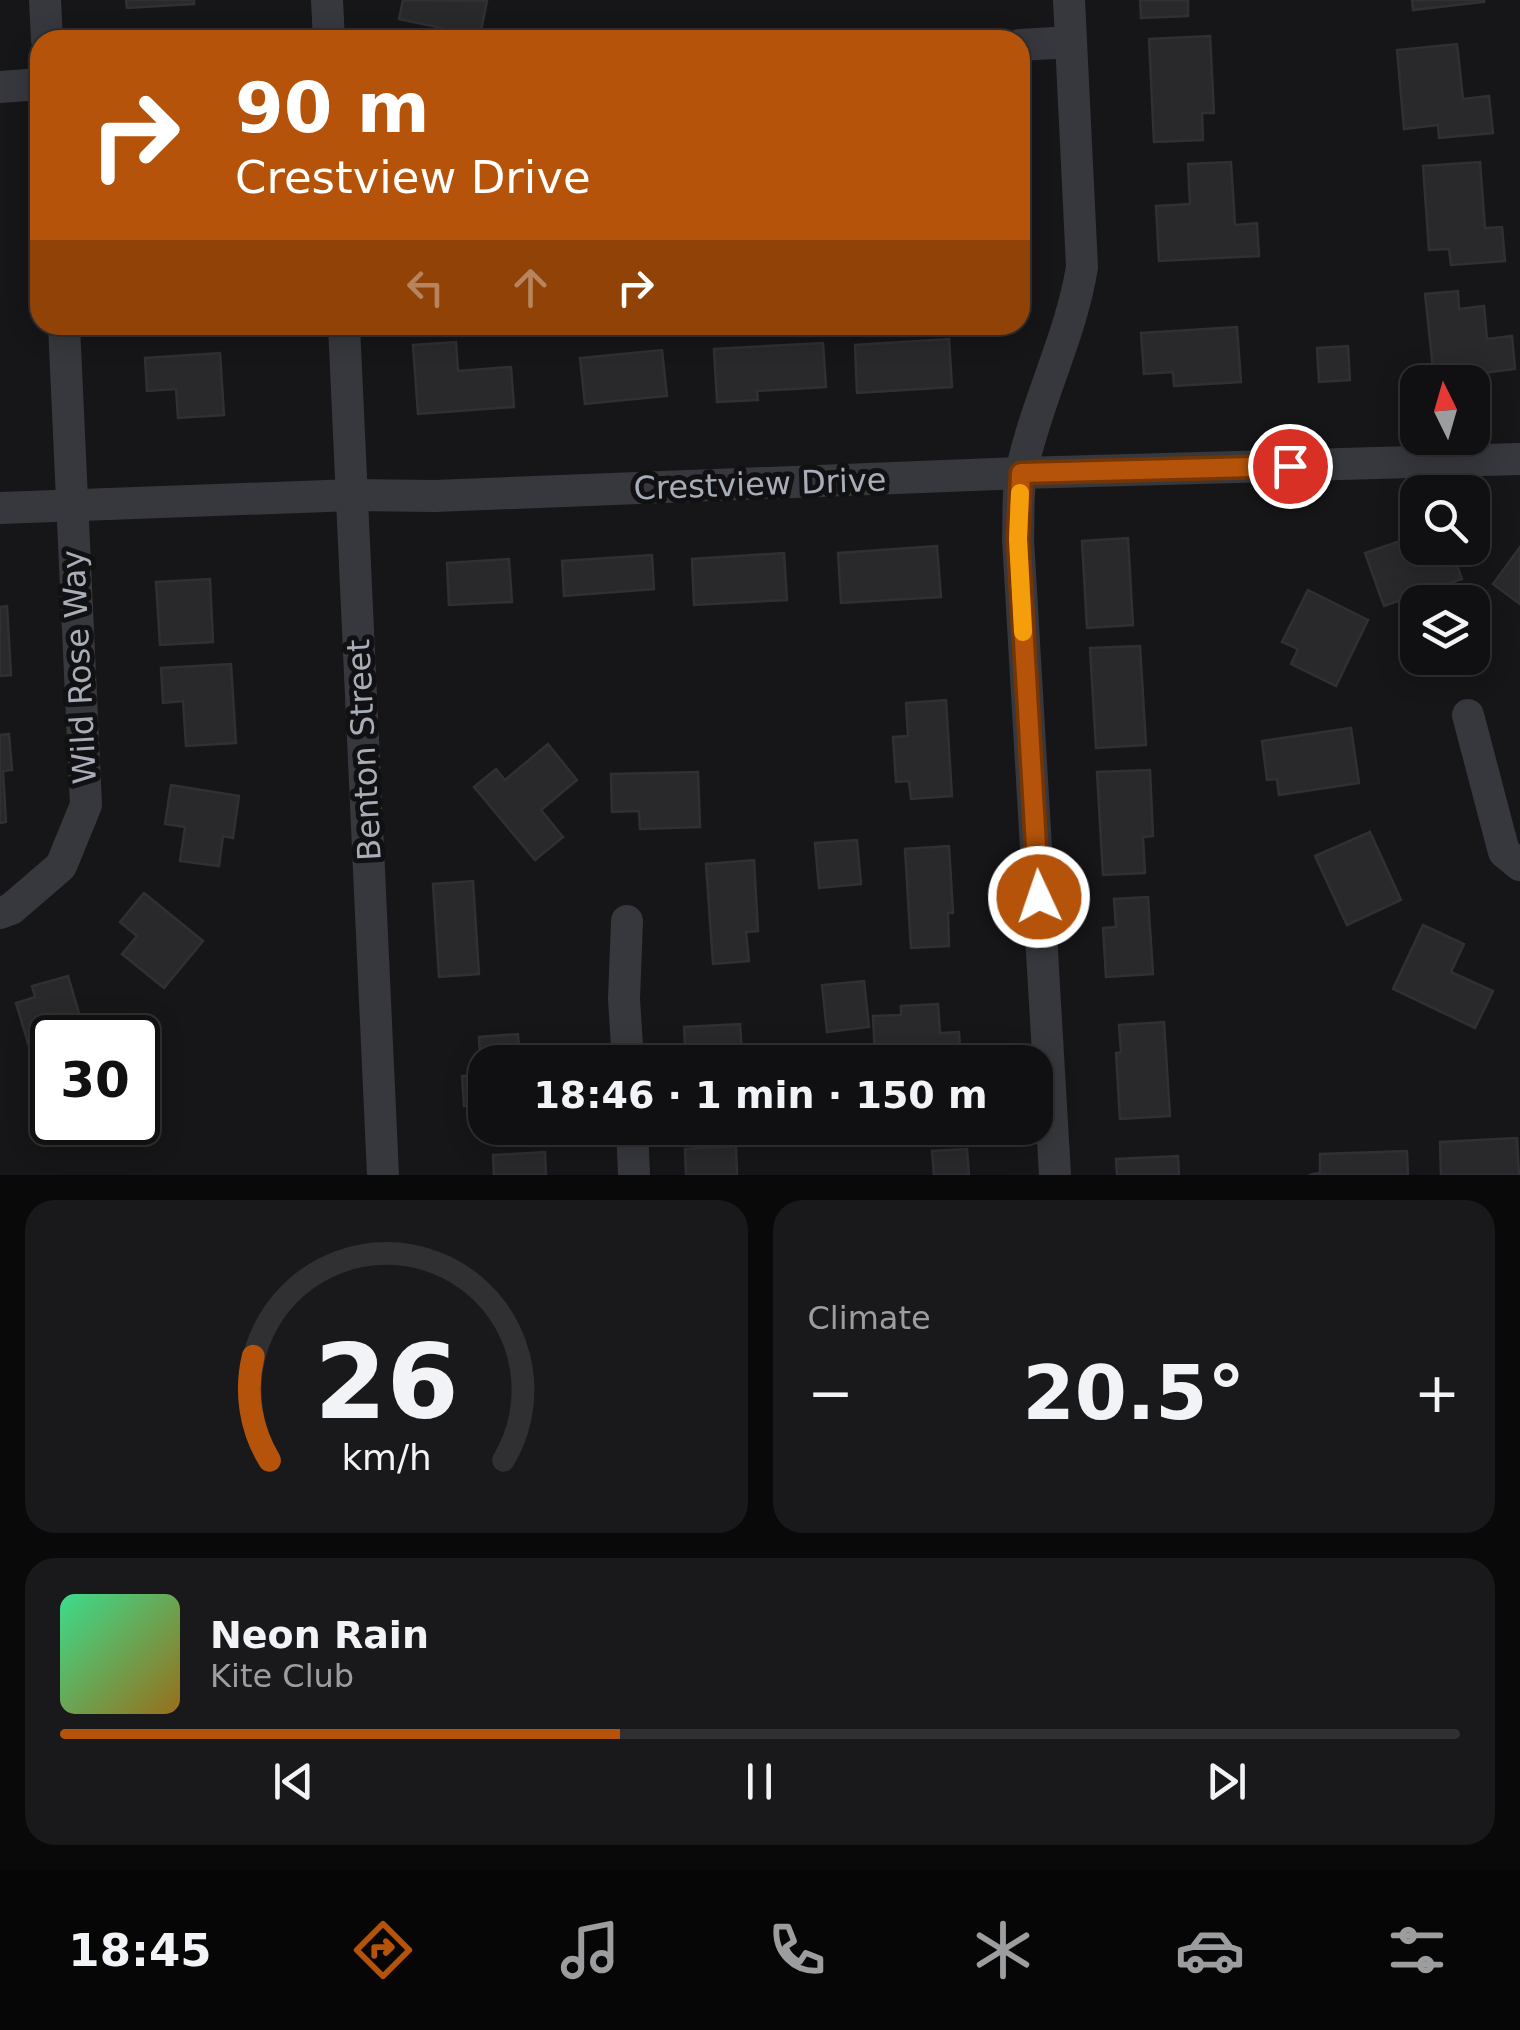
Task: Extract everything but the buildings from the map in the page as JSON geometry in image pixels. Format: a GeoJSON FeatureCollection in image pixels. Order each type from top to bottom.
{"type":"FeatureCollection","features":[{"type":"Feature","properties":{"kind":"street"},"geometry":{"type":"LineString","coordinates":[[45,0],[46,30]]}},
{"type":"Feature","properties":{"kind":"street"},"geometry":{"type":"LineString","coordinates":[[327,0],[328,30]]}},
{"type":"Feature","properties":{"kind":"street"},"geometry":{"type":"LineString","coordinates":[[1055,1175],[1018,539],[1021,473],[1038,410],[1077,298],[1082,267],[1069,0]]}},
{"type":"Feature","properties":{"kind":"street"},"geometry":{"type":"LineString","coordinates":[[1030,45],[1071,42]]}},
{"type":"Feature","properties":{"kind":"street"},"geometry":{"type":"LineString","coordinates":[[0,87],[30,85]]}},
{"type":"Feature","properties":{"kind":"street","name":"Wild Rose Way"},"geometry":{"type":"LineString","coordinates":[[0,913],[11,909],[62,866],[86,805],[64,335]]}},
{"type":"Feature","properties":{"kind":"street","name":"Benton Street"},"geometry":{"type":"LineString","coordinates":[[345,335],[383,1175]]}},
{"type":"Feature","properties":{"kind":"street","name":"Crestview Drive"},"geometry":{"type":"LineString","coordinates":[[0,508],[1520,459]]}},
{"type":"Feature","properties":{"kind":"street"},"geometry":{"type":"LineString","coordinates":[[1468,714],[1504,852],[1520,865]]}},
{"type":"Feature","properties":{"kind":"street"},"geometry":{"type":"LineString","coordinates":[[627,921],[627,1045]]}},
{"type":"Feature","properties":{"kind":"street"},"geometry":{"type":"LineString","coordinates":[[633,1145],[634,1175]]}},
{"type":"Feature","properties":{"kind":"slow traffic"},"geometry":{"type":"LineString","coordinates":[[1020,493],[1023,632]]}},
{"type":"Feature","properties":{"kind":"route"},"geometry":{"type":"LineString","coordinates":[[1039,897],[1018,539],[1021,473],[1290,466]]}}]}
